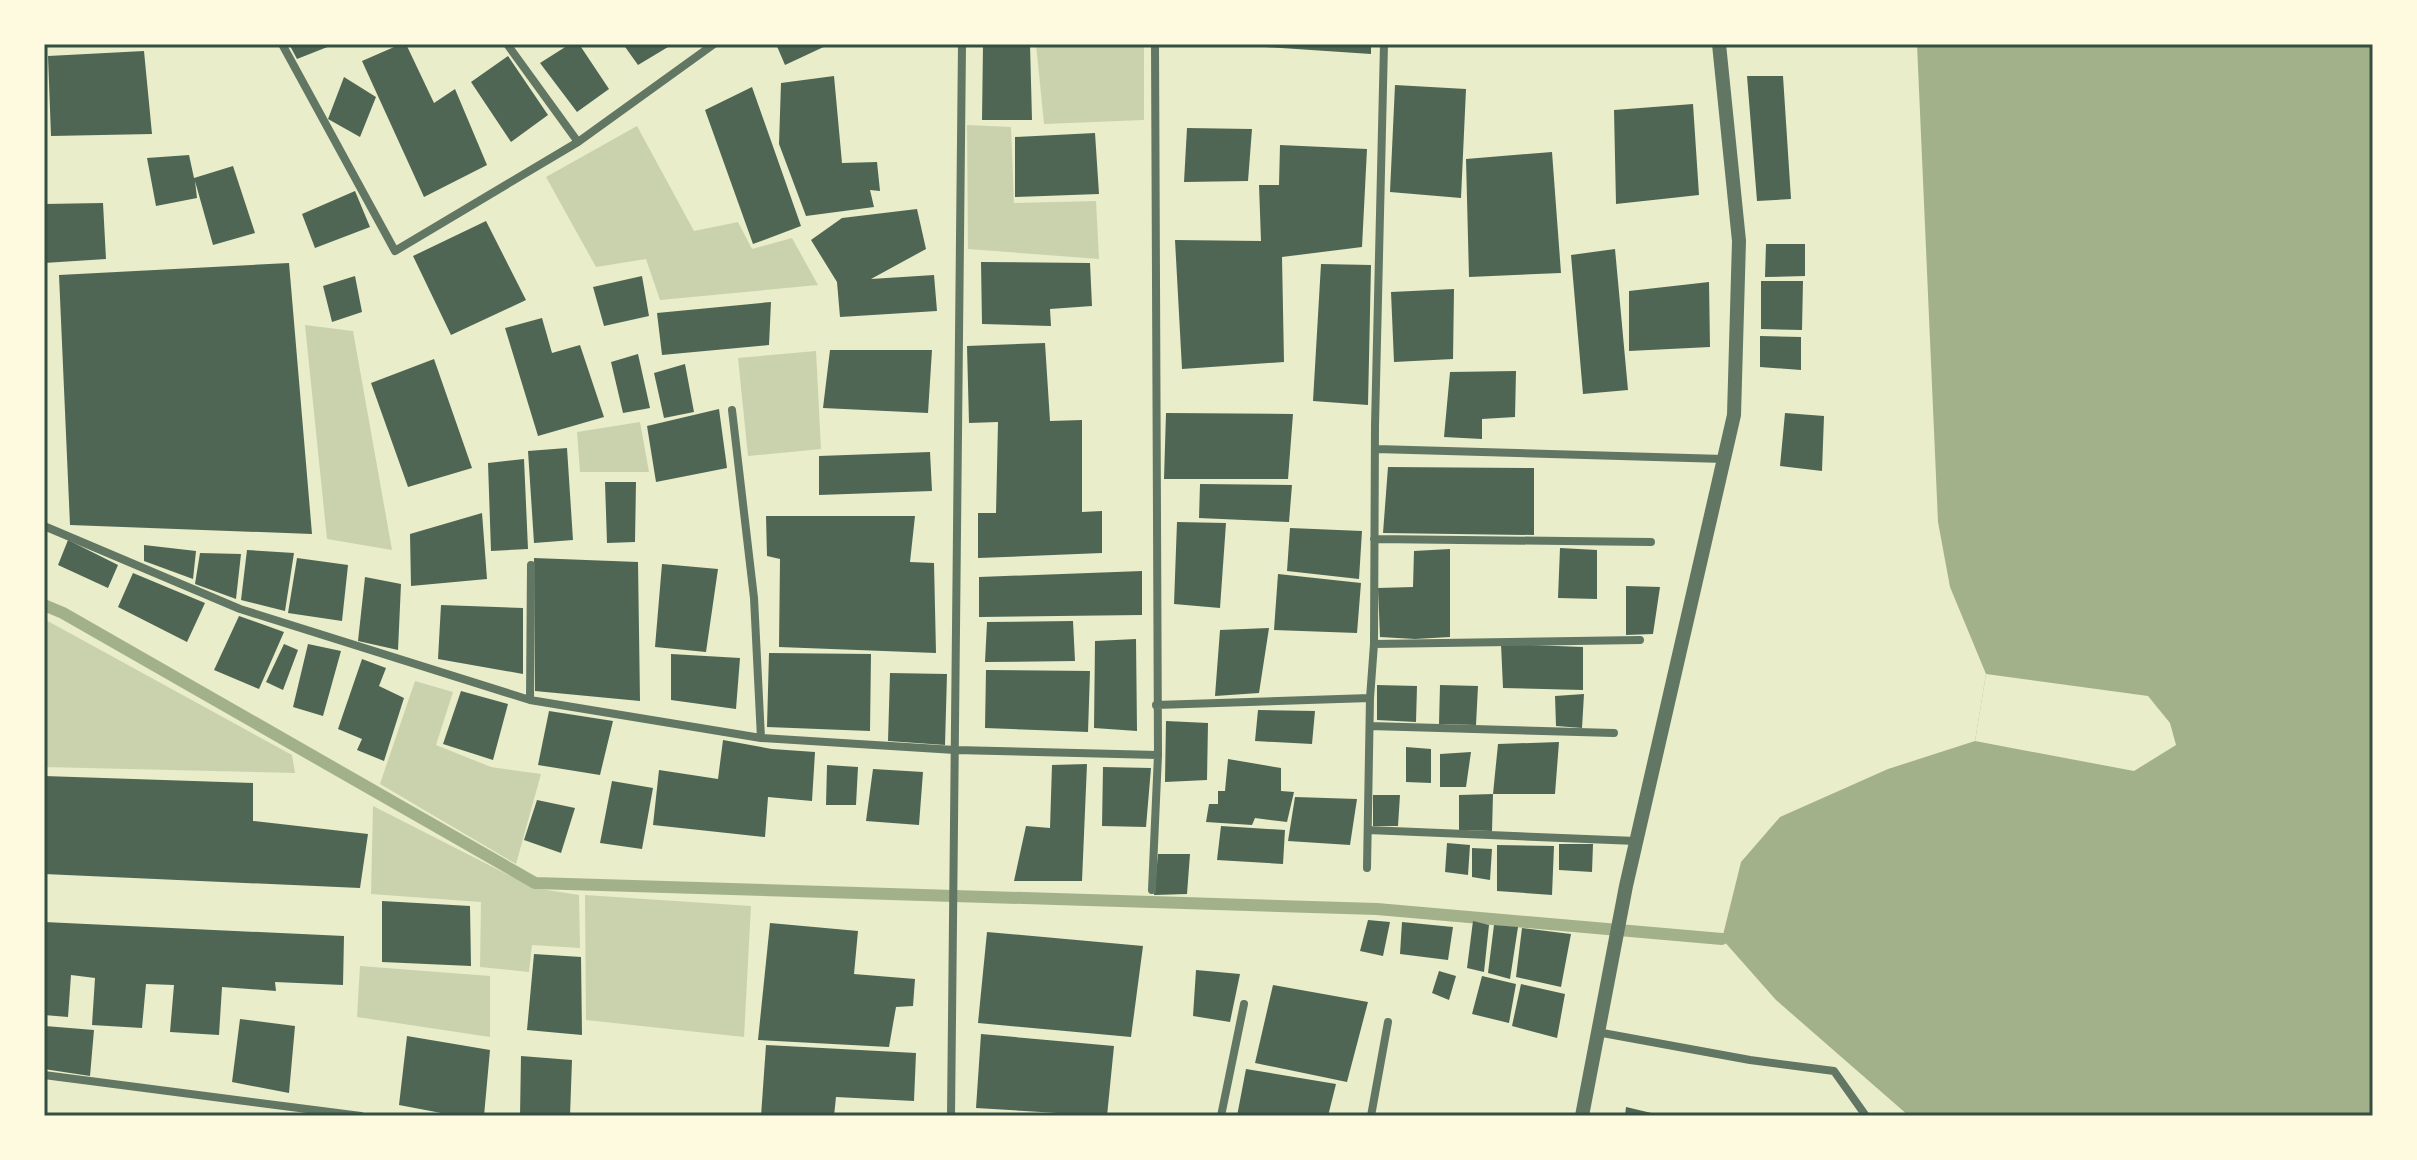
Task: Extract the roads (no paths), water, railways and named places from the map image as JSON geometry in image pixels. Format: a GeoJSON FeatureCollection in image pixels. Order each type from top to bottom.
{"type":"FeatureCollection","features":[{"type":"Feature","properties":{"kind":"street"},"geometry":{"type":"LineString","coordinates":[[282,44],[395,251],[578,142],[713,44]]}},
{"type":"Feature","properties":{"kind":"street"},"geometry":{"type":"LineString","coordinates":[[507,44],[578,142]]}},
{"type":"Feature","properties":{"kind":"street"},"geometry":{"type":"LineString","coordinates":[[951,1116],[962,44]]}},
{"type":"Feature","properties":{"kind":"street"},"geometry":{"type":"LineString","coordinates":[[1152,890],[1158,755],[1155,44]]}},
{"type":"Feature","properties":{"kind":"street"},"geometry":{"type":"LineString","coordinates":[[1367,868],[1384,44]]}},
{"type":"Feature","properties":{"kind":"street"},"geometry":{"type":"LineString","coordinates":[[1582,1116],[1626,886],[1734,415],[1739,241],[1719,44]]}},
{"type":"Feature","properties":{"kind":"street"},"geometry":{"type":"LineString","coordinates":[[732,410],[754,598],[761,738]]}},
{"type":"Feature","properties":{"kind":"street"},"geometry":{"type":"LineString","coordinates":[[1376,449],[1724,459]]}},
{"type":"Feature","properties":{"kind":"street"},"geometry":{"type":"LineString","coordinates":[[44,526],[240,609],[530,700],[761,738],[955,750],[1158,755]]}},
{"type":"Feature","properties":{"kind":"street"},"geometry":{"type":"LineString","coordinates":[[1374,539],[1651,542]]}},
{"type":"Feature","properties":{"kind":"street"},"geometry":{"type":"LineString","coordinates":[[530,700],[531,565]]}},
{"type":"Feature","properties":{"kind":"street"},"geometry":{"type":"LineString","coordinates":[[1374,644],[1640,640]]}},
{"type":"Feature","properties":{"kind":"street"},"geometry":{"type":"LineString","coordinates":[[1156,705],[1370,698]]}},
{"type":"Feature","properties":{"kind":"street"},"geometry":{"type":"LineString","coordinates":[[1370,726],[1614,733]]}},
{"type":"Feature","properties":{"kind":"street"},"geometry":{"type":"LineString","coordinates":[[1368,830],[1636,841]]}},
{"type":"Feature","properties":{"kind":"street"},"geometry":{"type":"LineString","coordinates":[[1221,1116],[1244,1004]]}},
{"type":"Feature","properties":{"kind":"street"},"geometry":{"type":"LineString","coordinates":[[1371,1116],[1388,1022]]}},
{"type":"Feature","properties":{"kind":"street"},"geometry":{"type":"LineString","coordinates":[[1597,1032],[1750,1060],[1834,1071],[1866,1116]]}},
{"type":"Feature","properties":{"kind":"street"},"geometry":{"type":"LineString","coordinates":[[44,1075],[361,1116]]}},
{"type":"Feature","properties":{"kind":"waterway"},"geometry":{"type":"LineString","coordinates":[[44,605],[535,883],[1377,909],[1722,939]]}}]}
